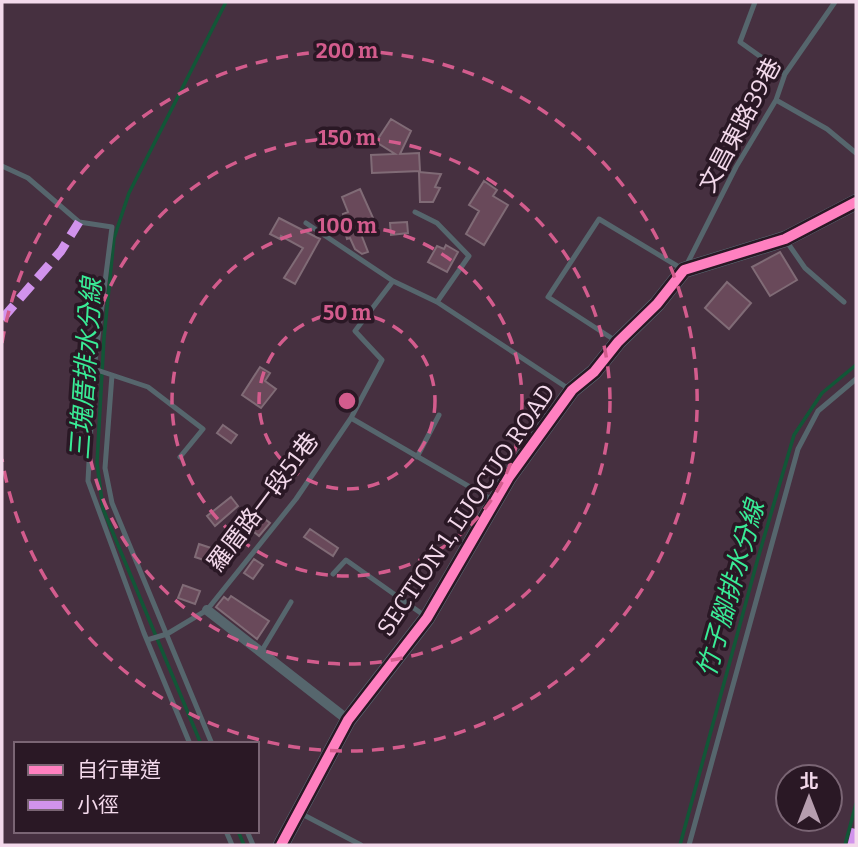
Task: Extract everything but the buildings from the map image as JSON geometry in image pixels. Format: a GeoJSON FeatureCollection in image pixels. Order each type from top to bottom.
{"type":"FeatureCollection","features":[{"type":"Feature","properties":{"kind":"street"},"geometry":{"type":"LineString","coordinates":[[684,270],[785,239],[856,202]]}},
{"type":"Feature","properties":{"kind":"street","name":"SECTION 1, LUOCUO ROAD"},"geometry":{"type":"LineString","coordinates":[[281,845],[348,720],[427,618],[509,478],[572,390],[594,372],[618,342],[657,304],[684,270]]}},
{"type":"Feature","properties":{"kind":"street"},"geometry":{"type":"LineString","coordinates":[[207,610],[348,720]]}},
{"type":"Feature","properties":{"kind":"lane"},"geometry":{"type":"LineString","coordinates":[[755,2],[740,42],[785,74]]}},
{"type":"Feature","properties":{"kind":"lane","name":"文昌東路39巷"},"geometry":{"type":"LineString","coordinates":[[684,270],[736,167],[776,100],[785,74],[835,2]]}},
{"type":"Feature","properties":{"kind":"lane"},"geometry":{"type":"LineString","coordinates":[[776,100],[827,129],[856,153]]}},
{"type":"Feature","properties":{"kind":"lane"},"geometry":{"type":"LineString","coordinates":[[2,166],[28,178],[79,222],[112,227],[94,369],[88,481],[189,742]]}},
{"type":"Feature","properties":{"kind":"lane"},"geometry":{"type":"LineString","coordinates":[[415,212],[437,223],[469,256],[437,302]]}},
{"type":"Feature","properties":{"kind":"lane"},"geometry":{"type":"LineString","coordinates":[[618,342],[548,297],[599,219],[684,270]]}},
{"type":"Feature","properties":{"kind":"lane"},"geometry":{"type":"LineString","coordinates":[[306,223],[393,281],[437,302],[572,390]]}},
{"type":"Feature","properties":{"kind":"lane"},"geometry":{"type":"LineString","coordinates":[[785,239],[805,268],[844,302]]}},
{"type":"Feature","properties":{"kind":"lane","name":"羅厝路一段51巷"},"geometry":{"type":"LineString","coordinates":[[149,640],[164,635],[207,610],[285,514],[351,418],[382,360],[355,331],[393,281]]}},
{"type":"Feature","properties":{"kind":"lane"},"geometry":{"type":"LineString","coordinates":[[94,369],[148,387],[202,429],[180,457]]}},
{"type":"Feature","properties":{"kind":"lane"},"geometry":{"type":"LineString","coordinates":[[112,375],[105,468],[112,503],[164,635],[211,742]]}},
{"type":"Feature","properties":{"kind":"lane"},"geometry":{"type":"LineString","coordinates":[[689,845],[798,449],[818,411],[856,379]]}},
{"type":"Feature","properties":{"kind":"lane"},"geometry":{"type":"LineString","coordinates":[[417,457],[439,415]]}},
{"type":"Feature","properties":{"kind":"lane"},"geometry":{"type":"LineString","coordinates":[[351,418],[495,502]]}},
{"type":"Feature","properties":{"kind":"lane"},"geometry":{"type":"LineString","coordinates":[[333,574],[346,560],[427,618]]}},
{"type":"Feature","properties":{"kind":"lane"},"geometry":{"type":"LineString","coordinates":[[261,652],[292,602]]}},
{"type":"Feature","properties":{"kind":"lane"},"geometry":{"type":"LineString","coordinates":[[300,813],[361,845]]}},
{"type":"Feature","properties":{"kind":"waterway","name":"三塊厝排水分線"},"geometry":{"type":"LineString","coordinates":[[200,742],[103,509],[97,463],[104,338],[114,238],[129,193],[226,2]]}},
{"type":"Feature","properties":{"kind":"waterway","name":"竹子腳排水分線"},"geometry":{"type":"LineString","coordinates":[[680,845],[794,435],[822,393],[856,365]]}},
{"type":"Feature","properties":{"kind":"waterway"},"geometry":{"type":"LineString","coordinates":[[845,845],[856,804]]}},
{"type":"Feature","properties":{"kind":"waterway","name":"三塊厝排水分線"},"geometry":{"type":"LineString","coordinates":[[239,833],[244,845]]}},
{"type":"Feature","properties":{"kind":"marked path"},"geometry":{"type":"LineString","coordinates":[[2,319],[61,251],[79,222]]}},
{"type":"Feature","properties":{"kind":"marked path"},"geometry":{"type":"LineString","coordinates":[[852,845],[856,829]]}},
{"type":"Feature","properties":{"kind":"cycle path"},"geometry":{"type":"LineString","coordinates":[[281,845],[348,720],[427,618],[509,477],[572,390],[594,372],[618,342],[657,304],[684,270],[785,239],[856,202]]}}]}
